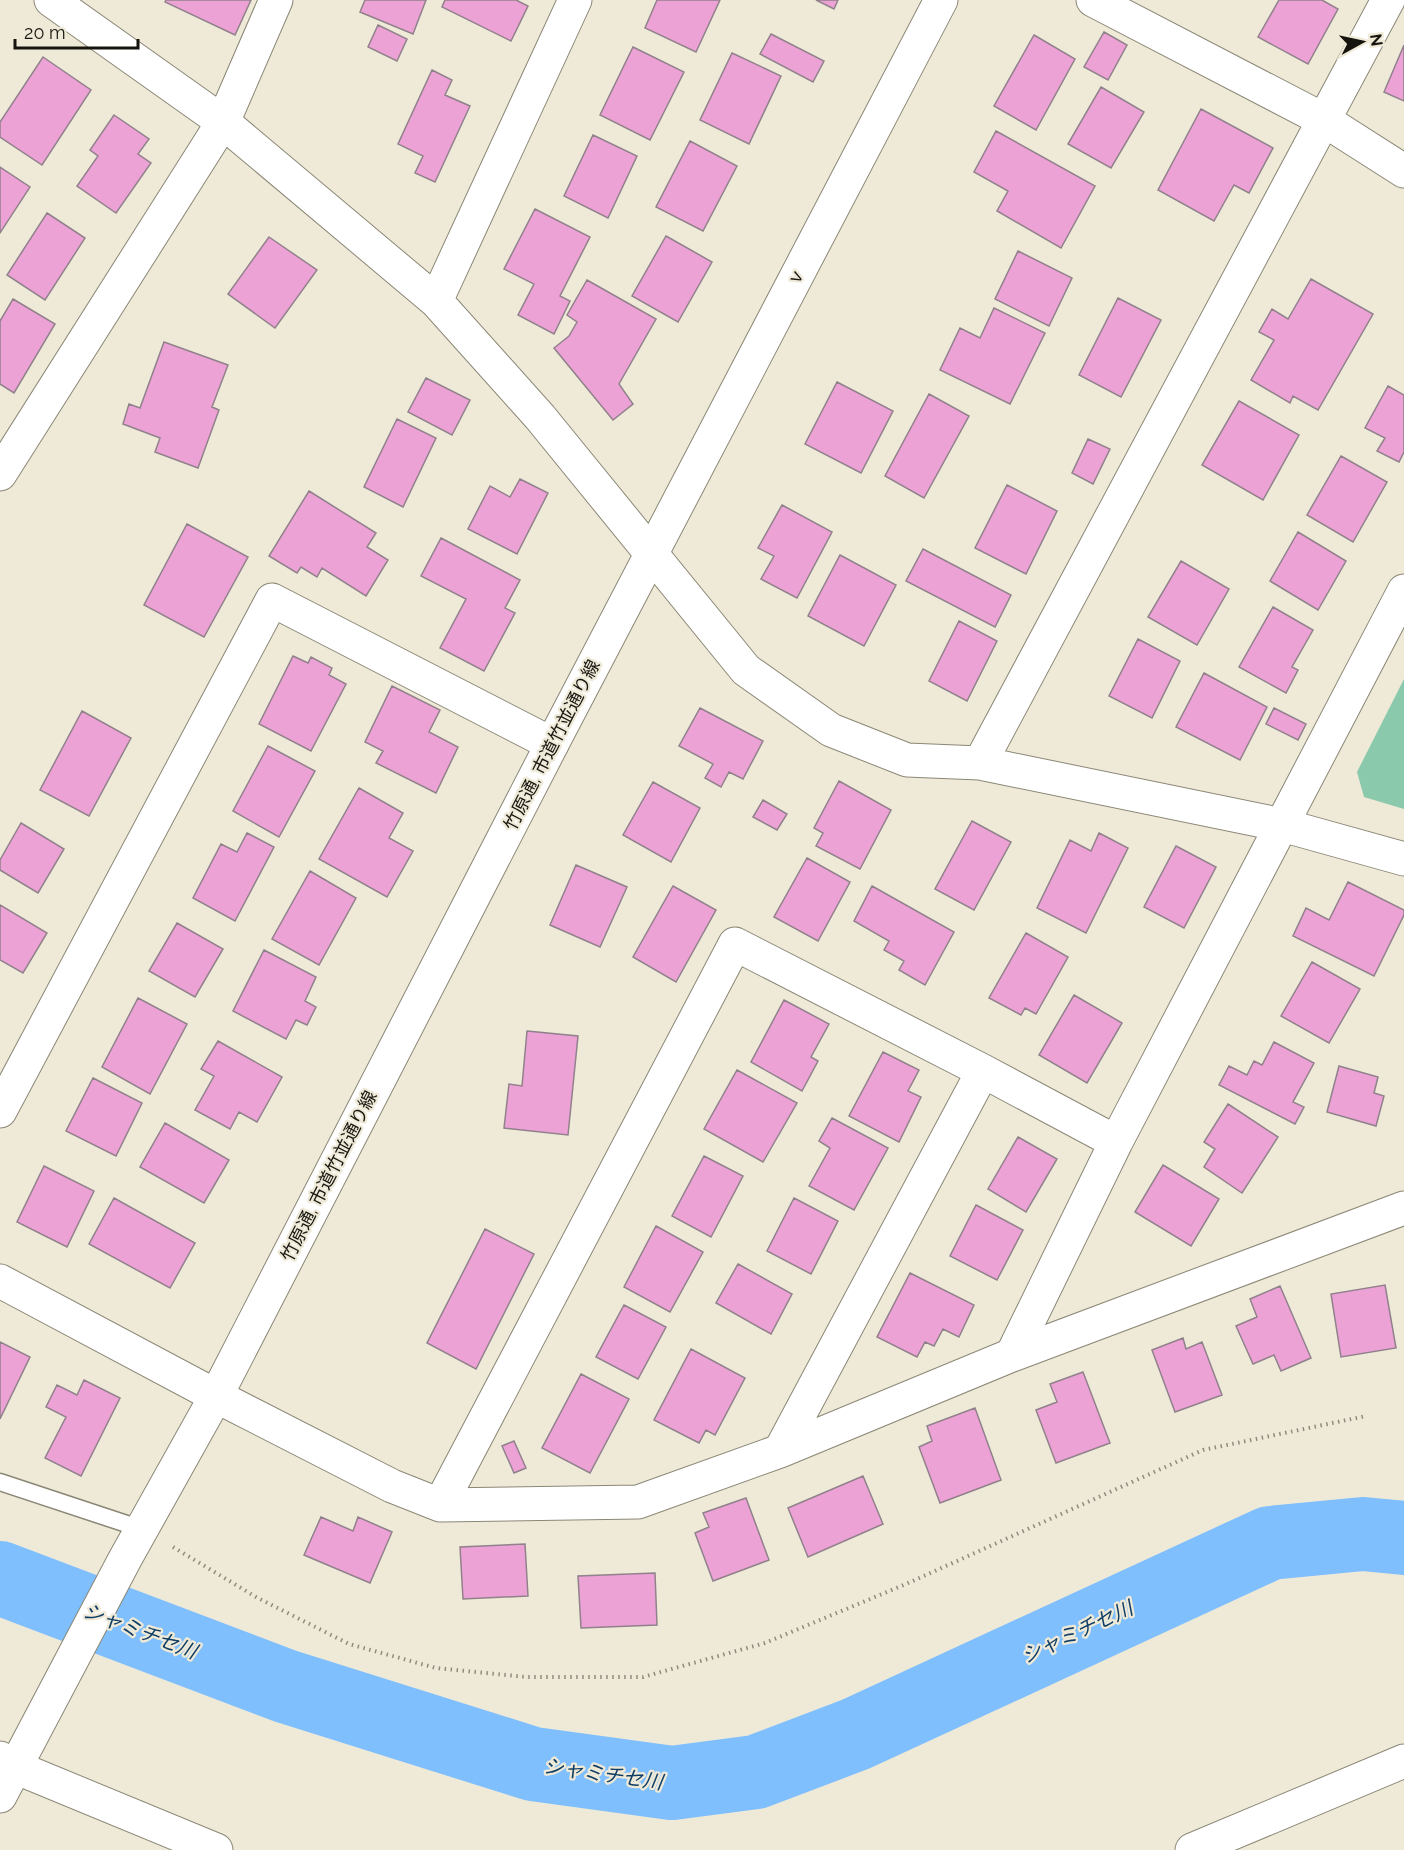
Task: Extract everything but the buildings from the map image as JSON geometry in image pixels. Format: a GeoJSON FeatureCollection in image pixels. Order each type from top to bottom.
{"type":"FeatureCollection","features":[{"type":"Feature","properties":{"kind":"street"},"geometry":{"type":"LineString","coordinates":[[51,0],[223,122],[436,301],[540,417],[746,670],[831,729],[906,760],[980,763],[1282,825],[1404,860]]}},
{"type":"Feature","properties":{"kind":"street"},"geometry":{"type":"LineString","coordinates":[[0,474],[223,122],[276,0]]}},
{"type":"Feature","properties":{"kind":"street"},"geometry":{"type":"LineString","coordinates":[[436,301],[575,0]]}},
{"type":"Feature","properties":{"kind":"street","name":"ｖ"},"geometry":{"type":"LineString","coordinates":[[652,554],[941,0]]}},
{"type":"Feature","properties":{"kind":"street"},"geometry":{"type":"LineString","coordinates":[[1093,0],[1324,120],[1404,171]]}},
{"type":"Feature","properties":{"kind":"street"},"geometry":{"type":"LineString","coordinates":[[980,763],[1388,0]]}},
{"type":"Feature","properties":{"kind":"street","name":"竹原通, 市道竹並通り線"},"geometry":{"type":"LineString","coordinates":[[0,1796],[8,1762],[54,1696],[124,1559],[216,1396],[652,554]]}},
{"type":"Feature","properties":{"kind":"street"},"geometry":{"type":"LineString","coordinates":[[1012,1355],[1116,1142],[1404,591]]}},
{"type":"Feature","properties":{"kind":"street"},"geometry":{"type":"LineString","coordinates":[[0,1111],[272,600],[552,744]]}},
{"type":"Feature","properties":{"kind":"street"},"geometry":{"type":"LineString","coordinates":[[440,1505],[735,944],[984,1071],[1116,1142]]}},
{"type":"Feature","properties":{"kind":"street"},"geometry":{"type":"LineString","coordinates":[[780,1451],[984,1071]]}},
{"type":"Feature","properties":{"kind":"street"},"geometry":{"type":"LineString","coordinates":[[0,1281],[216,1396],[392,1486],[440,1505],[638,1502],[780,1451],[1012,1355],[1404,1207]]}},
{"type":"Feature","properties":{"kind":"street"},"geometry":{"type":"LineString","coordinates":[[1192,1850],[1404,1761]]}},
{"type":"Feature","properties":{"kind":"street"},"geometry":{"type":"LineString","coordinates":[[8,1762],[216,1850]]}},
{"type":"Feature","properties":{"kind":"lane"},"geometry":{"type":"LineString","coordinates":[[0,1482],[142,1529]]}},
{"type":"Feature","properties":{"kind":"path"},"geometry":{"type":"LineString","coordinates":[[142,1529],[256,1597],[349,1644],[436,1668],[526,1677],[643,1677],[765,1643],[906,1584],[1203,1450],[1366,1416]]}},
{"type":"Feature","properties":{"kind":"green space"},"geometry":{"type":"Polygon","coordinates":[[[1404,679],[1404,809],[1364,797],[1357,772],[1404,679]]]}},
{"type":"Feature","properties":{"kind":"waterway","name":"シャミチセ川"},"geometry":{"type":"LineString","coordinates":[[0,1578],[285,1686],[533,1764],[672,1783],[756,1772],[856,1734],[1270,1543],[1363,1534],[1404,1538]]}}]}
